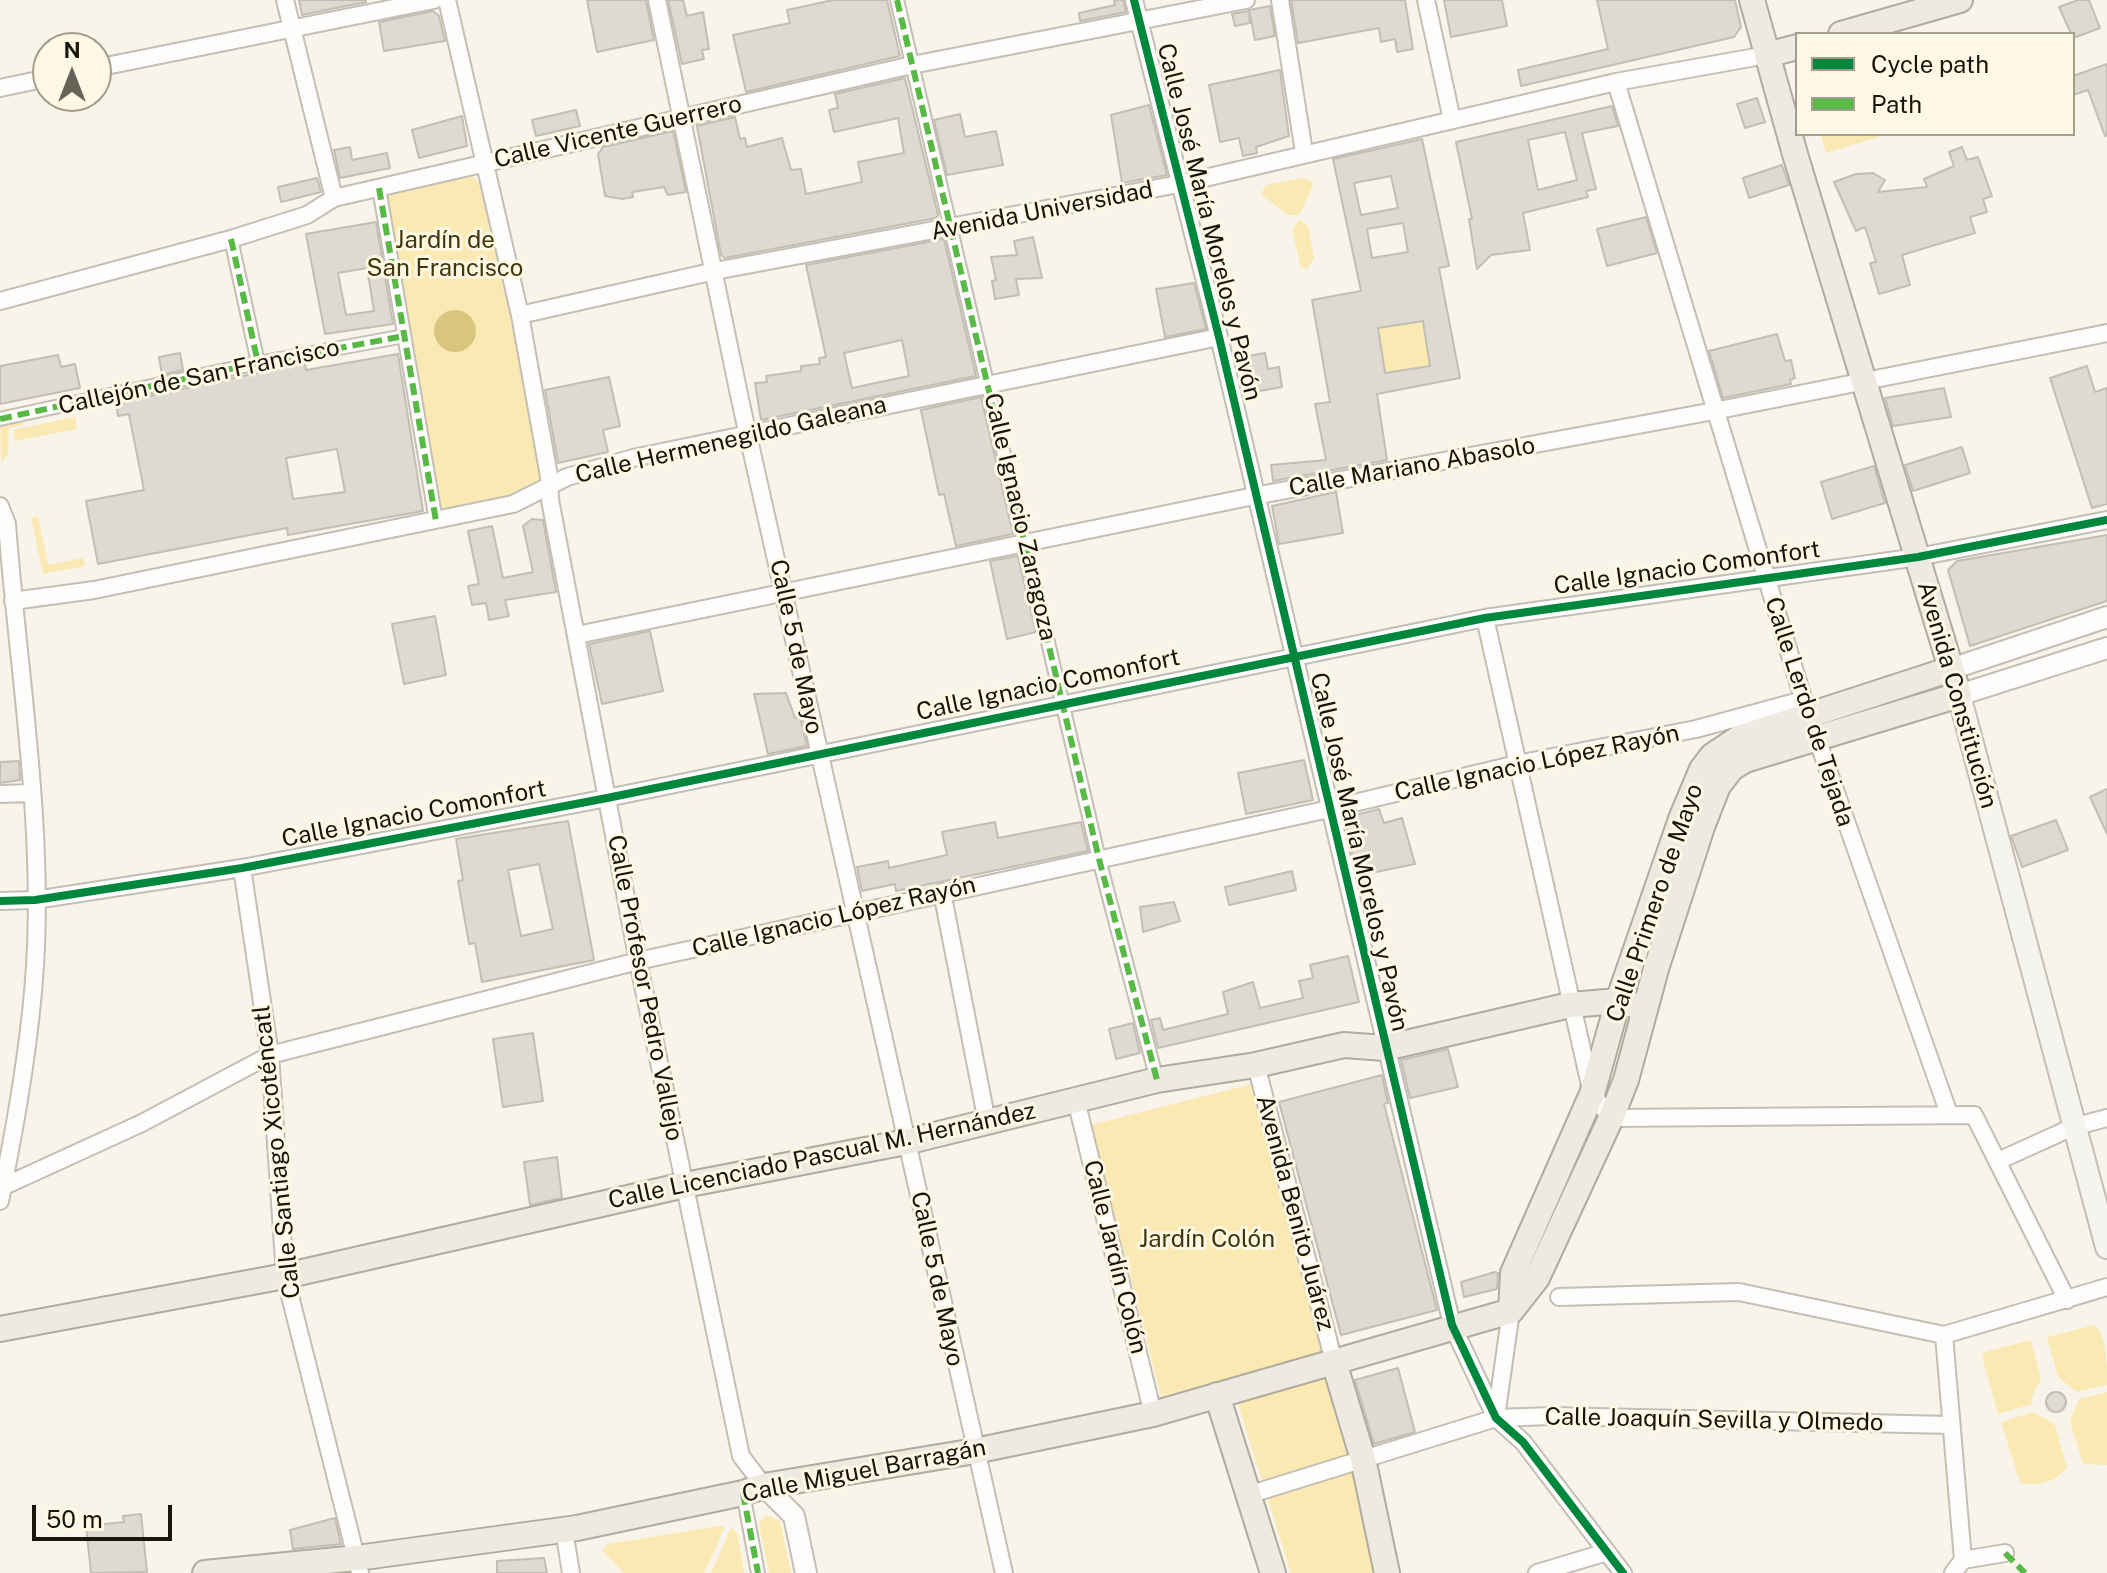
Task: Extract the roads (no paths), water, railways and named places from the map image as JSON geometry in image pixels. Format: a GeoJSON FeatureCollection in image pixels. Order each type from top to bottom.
{"type":"FeatureCollection","features":[{"type":"Feature","properties":{"kind":"main road","name":"Avenida Constitución"},"geometry":{"type":"LineString","coordinates":[[1752,0],[1863,382],[1959,695],[2107,1247]]}},
{"type":"Feature","properties":{"kind":"main road"},"geometry":{"type":"LineString","coordinates":[[1761,31],[1767,0]]}},
{"type":"Feature","properties":{"kind":"main road"},"geometry":{"type":"LineString","coordinates":[[1848,32],[1960,0]]}},
{"type":"Feature","properties":{"kind":"main road","name":"Avenida Universidad"},"geometry":{"type":"LineString","coordinates":[[1767,55],[1795,48]]}},
{"type":"Feature","properties":{"kind":"main road","name":"Calle Primero de Mayo"},"geometry":{"type":"LineString","coordinates":[[1765,741],[1806,707],[1951,669]]}},
{"type":"Feature","properties":{"kind":"main road","name":"Calle Primero de Mayo"},"geometry":{"type":"LineString","coordinates":[[1511,1311],[1513,1273],[1592,1094],[1632,962],[1655,930],[1666,900],[1692,823],[1696,781],[1719,766],[1739,738],[1765,741],[1816,739],[1959,695]]}},
{"type":"Feature","properties":{"kind":"main road","name":"Calle Primero de Mayo"},"geometry":{"type":"LineString","coordinates":[[1511,1311],[1537,1278],[1626,1080],[1656,969],[1655,930]]}},
{"type":"Feature","properties":{"kind":"main road"},"geometry":{"type":"LineString","coordinates":[[1632,962],[1656,969]]}},
{"type":"Feature","properties":{"kind":"main road","name":"Calle Licenciado Pascual M. Hernández"},"geometry":{"type":"LineString","coordinates":[[0,1329],[285,1276],[685,1185],[906,1142],[1157,1080],[1256,1065],[1344,1045],[1385,1048],[1570,1005],[1618,1001],[1644,1008]]}},
{"type":"Feature","properties":{"kind":"main road","name":"Calle Miguel Barragán"},"geometry":{"type":"LineString","coordinates":[[205,1573],[359,1566],[975,1451],[1153,1414],[1452,1325],[1511,1311]]}},
{"type":"Feature","properties":{"kind":"main road"},"geometry":{"type":"LineString","coordinates":[[1334,1362],[1363,1459],[1387,1573]]}},
{"type":"Feature","properties":{"kind":"main road"},"geometry":{"type":"LineString","coordinates":[[1217,1395],[1273,1573]]}},
{"type":"Feature","properties":{"kind":"street"},"geometry":{"type":"LineString","coordinates":[[285,0],[334,198]]}},
{"type":"Feature","properties":{"kind":"street"},"geometry":{"type":"LineString","coordinates":[[112,65],[434,0]]}},
{"type":"Feature","properties":{"kind":"street","name":"Calle Profesor Pedro Vallejo"},"geometry":{"type":"LineString","coordinates":[[447,0],[520,315],[638,961],[741,1456],[754,1490],[794,1516],[806,1573]]}},
{"type":"Feature","properties":{"kind":"street","name":"Calle 5 de Mayo"},"geometry":{"type":"LineString","coordinates":[[657,0],[819,754],[1004,1573]]}},
{"type":"Feature","properties":{"kind":"street","name":"Calle Ignacio Zaragoza"},"geometry":{"type":"LineString","coordinates":[[897,0],[1099,859],[1157,1080]]}},
{"type":"Feature","properties":{"kind":"street","name":"Calle José María Morelos y Pavón"},"geometry":{"type":"LineString","coordinates":[[1134,0],[1219,337],[1254,496],[1452,1325],[1496,1418],[1523,1442],[1623,1573]]}},
{"type":"Feature","properties":{"kind":"street","name":"Calle Vicente Guerrero"},"geometry":{"type":"LineString","coordinates":[[0,301],[231,239],[307,215],[334,198],[683,115],[912,65],[1246,0]]}},
{"type":"Feature","properties":{"kind":"street"},"geometry":{"type":"LineString","coordinates":[[1280,0],[1304,152]]}},
{"type":"Feature","properties":{"kind":"street"},"geometry":{"type":"LineString","coordinates":[[1426,0],[1452,120]]}},
{"type":"Feature","properties":{"kind":"street","name":"Avenida Universidad"},"geometry":{"type":"LineString","coordinates":[[520,315],[715,271],[1179,184],[1304,152],[1616,82],[1767,55]]}},
{"type":"Feature","properties":{"kind":"street"},"geometry":{"type":"LineString","coordinates":[[0,88],[32,81]]}},
{"type":"Feature","properties":{"kind":"street","name":"Calle Lerdo de Tejada"},"geometry":{"type":"LineString","coordinates":[[1616,82],[1816,739],[1949,1114]]}},
{"type":"Feature","properties":{"kind":"street"},"geometry":{"type":"LineString","coordinates":[[379,188],[436,521]]}},
{"type":"Feature","properties":{"kind":"street"},"geometry":{"type":"LineString","coordinates":[[231,239],[258,363]]}},
{"type":"Feature","properties":{"kind":"street","name":"Calle Mariano Abasolo"},"geometry":{"type":"LineString","coordinates":[[577,635],[1254,496],[1714,411],[2107,333]]}},
{"type":"Feature","properties":{"kind":"street","name":"Callejón de San Francisco"},"geometry":{"type":"LineString","coordinates":[[0,419],[258,363],[399,337]]}},
{"type":"Feature","properties":{"kind":"street","name":"Calle Hermenegildo Galeana"},"geometry":{"type":"LineString","coordinates":[[13,601],[94,590],[436,521],[524,501],[549,482],[587,469],[1219,337]]}},
{"type":"Feature","properties":{"kind":"street"},"geometry":{"type":"LineString","coordinates":[[0,506],[13,601],[31,793],[35,900],[35,966],[26,1057],[1,1192]]}},
{"type":"Feature","properties":{"kind":"street","name":"Calle Ignacio Comonfort"},"geometry":{"type":"LineString","coordinates":[[0,901],[35,900],[242,868],[607,798],[1292,655],[1485,618],[1765,576],[1918,557],[2107,520]]}},
{"type":"Feature","properties":{"kind":"street","name":"Calle Primero de Mayo"},"geometry":{"type":"LineString","coordinates":[[1951,669],[2107,617]]}},
{"type":"Feature","properties":{"kind":"street"},"geometry":{"type":"LineString","coordinates":[[1485,618],[1592,1094],[1611,1118],[1974,1115],[2067,1300]]}},
{"type":"Feature","properties":{"kind":"street","name":"Calle Primero de Mayo"},"geometry":{"type":"LineString","coordinates":[[1959,695],[2107,648]]}},
{"type":"Feature","properties":{"kind":"street","name":"Calle Ignacio López Rayón"},"geometry":{"type":"LineString","coordinates":[[1,1192],[142,1123],[270,1055],[638,961],[856,911],[1329,809],[1517,764],[1806,707]]}},
{"type":"Feature","properties":{"kind":"street","name":"Calle Ignacio López Rayón"},"geometry":{"type":"LineString","coordinates":[[1696,729],[1719,766]]}},
{"type":"Feature","properties":{"kind":"street"},"geometry":{"type":"LineString","coordinates":[[0,794],[31,793]]}},
{"type":"Feature","properties":{"kind":"street","name":"Calle Santiago Xicoténcatl"},"geometry":{"type":"LineString","coordinates":[[242,868],[270,1055],[285,1276],[359,1566]]}},
{"type":"Feature","properties":{"kind":"street"},"geometry":{"type":"LineString","coordinates":[[942,892],[987,1122]]}},
{"type":"Feature","properties":{"kind":"street","name":"Avenida Benito Juárez"},"geometry":{"type":"LineString","coordinates":[[1256,1065],[1334,1362]]}},
{"type":"Feature","properties":{"kind":"street","name":"Calle Jardín Colón"},"geometry":{"type":"LineString","coordinates":[[1076,1100],[1153,1414]]}},
{"type":"Feature","properties":{"kind":"street"},"geometry":{"type":"LineString","coordinates":[[1998,1161],[2073,1127],[2107,1118]]}},
{"type":"Feature","properties":{"kind":"street"},"geometry":{"type":"LineString","coordinates":[[1559,1297],[1739,1292],[1944,1335],[2107,1287]]}},
{"type":"Feature","properties":{"kind":"street","name":"Calle Primero de Mayo"},"geometry":{"type":"LineString","coordinates":[[1496,1418],[1511,1311]]}},
{"type":"Feature","properties":{"kind":"street"},"geometry":{"type":"LineString","coordinates":[[1944,1335],[1958,1566],[2005,1553]]}},
{"type":"Feature","properties":{"kind":"street","name":"Calle Joaquín Sevilla y Olmedo"},"geometry":{"type":"LineString","coordinates":[[1248,1495],[1496,1418],[1551,1416],[1951,1425]]}},
{"type":"Feature","properties":{"kind":"street"},"geometry":{"type":"LineString","coordinates":[[754,1490],[758,1573]]}},
{"type":"Feature","properties":{"kind":"street"},"geometry":{"type":"LineString","coordinates":[[564,1530],[571,1573]]}},
{"type":"Feature","properties":{"kind":"street"},"geometry":{"type":"LineString","coordinates":[[1537,1573],[1607,1552]]}},
{"type":"Feature","properties":{"kind":"park label","name":"Jardín de San Francisco"},"geometry":{"type":"Point","coordinates":[445,255]}},
{"type":"Feature","properties":{"kind":"park label","name":"Jardín Colón"},"geometry":{"type":"Point","coordinates":[1207,1240]}}]}
